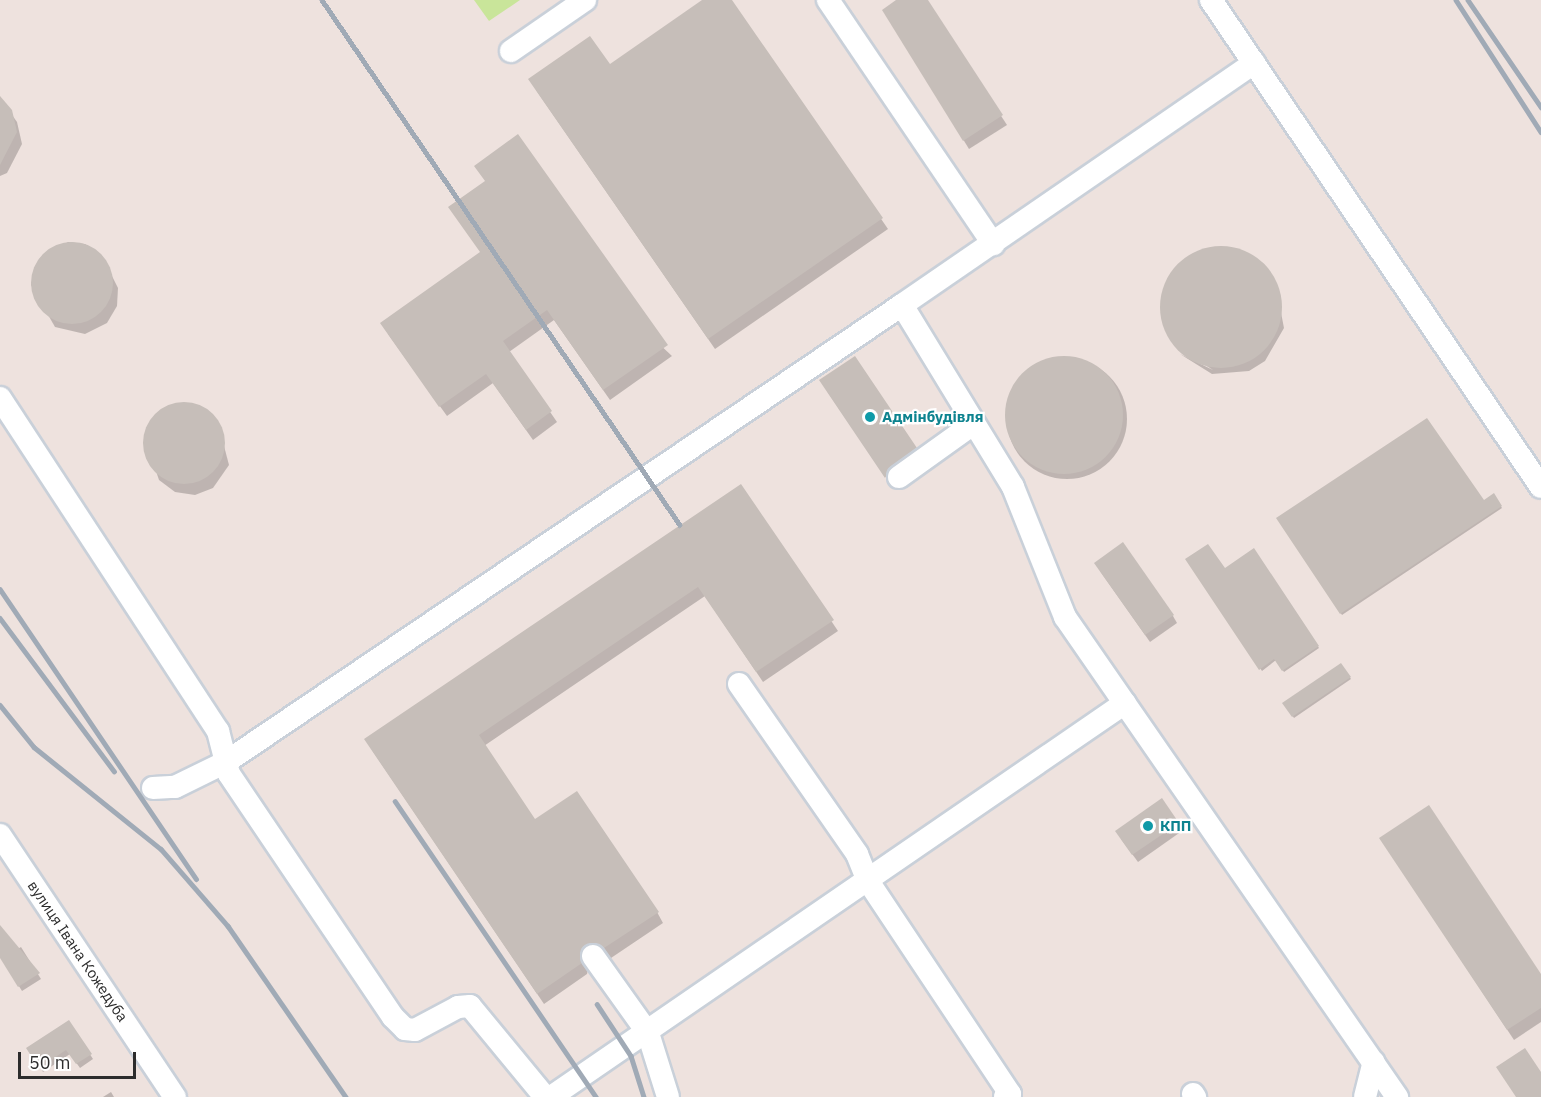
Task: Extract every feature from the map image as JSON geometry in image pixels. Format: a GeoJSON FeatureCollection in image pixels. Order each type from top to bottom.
{"type":"FeatureCollection","features":[{"type":"Feature","properties":{"kind":"street"},"geometry":{"type":"LineString","coordinates":[[511,51],[585,0]]}},
{"type":"Feature","properties":{"kind":"street"},"geometry":{"type":"LineString","coordinates":[[828,0],[993,244]]}},
{"type":"Feature","properties":{"kind":"street"},"geometry":{"type":"LineString","coordinates":[[1211,0],[1541,488]]}},
{"type":"Feature","properties":{"kind":"street"},"geometry":{"type":"LineString","coordinates":[[153,789],[175,787],[226,762],[993,244],[1254,63]]}},
{"type":"Feature","properties":{"kind":"street"},"geometry":{"type":"LineString","coordinates":[[902,305],[1013,487],[1065,617],[1397,1097]]}},
{"type":"Feature","properties":{"kind":"street"},"geometry":{"type":"LineString","coordinates":[[0,398],[218,731],[226,762],[287,863],[405,1029],[415,1030],[458,1006],[470,1006],[545,1097]]}},
{"type":"Feature","properties":{"kind":"street"},"geometry":{"type":"LineString","coordinates":[[898,477],[973,424]]}},
{"type":"Feature","properties":{"kind":"street"},"geometry":{"type":"LineString","coordinates":[[739,684],[857,854],[868,881],[1010,1094],[1005,1097]]}},
{"type":"Feature","properties":{"kind":"street"},"geometry":{"type":"LineString","coordinates":[[551,1097],[648,1033],[1125,703]]}},
{"type":"Feature","properties":{"kind":"street","name":"вулиця Івана Кожедуба"},"geometry":{"type":"LineString","coordinates":[[0,835],[175,1097]]}},
{"type":"Feature","properties":{"kind":"street"},"geometry":{"type":"LineString","coordinates":[[593,956],[648,1033],[668,1097]]}},
{"type":"Feature","properties":{"kind":"street"},"geometry":{"type":"LineString","coordinates":[[1365,1097],[1374,1062]]}},
{"type":"Feature","properties":{"kind":"green space"},"geometry":{"type":"Polygon","coordinates":[[[474,0],[520,0],[489,21],[474,0]]]}},
{"type":"Feature","properties":{"kind":"building"},"geometry":{"type":"Polygon","coordinates":[[[702,0],[732,0],[883,218],[708,339],[528,79],[590,36],[610,64],[702,0]]]}},
{"type":"Feature","properties":{"kind":"building"},"geometry":{"type":"Polygon","coordinates":[[[896,0],[928,0],[1003,115],[963,141],[882,10],[896,0]]]}},
{"type":"Feature","properties":{"kind":"building"},"geometry":{"type":"Polygon","coordinates":[[[0,96],[12,110],[17,132],[0,165],[0,96]]]}},
{"type":"Feature","properties":{"kind":"building"},"geometry":{"type":"Polygon","coordinates":[[[518,134],[668,345],[603,390],[547,310],[503,341],[552,411],[526,430],[486,374],[439,407],[380,323],[480,252],[448,207],[485,181],[474,166],[518,134]]]}},
{"type":"Feature","properties":{"kind":"building"},"geometry":{"type":"Polygon","coordinates":[[[64,242],[80,242],[95,249],[106,260],[113,275],[110,299],[101,312],[80,324],[64,324],[49,317],[38,306],[31,291],[31,275],[38,260],[49,249],[64,242]]]}},
{"type":"Feature","properties":{"kind":"building"},"geometry":{"type":"Polygon","coordinates":[[[1221,246],[1244,251],[1264,264],[1277,284],[1282,307],[1277,330],[1264,350],[1244,363],[1221,368],[1198,363],[1178,350],[1165,330],[1160,307],[1165,284],[1178,264],[1198,251],[1221,246]]]}},
{"type":"Feature","properties":{"kind":"building","name":"Адмінбудівля"},"geometry":{"type":"Polygon","coordinates":[[[855,356],[917,448],[891,466],[885,478],[819,380],[855,356]]]}},
{"type":"Feature","properties":{"kind":"building"},"geometry":{"type":"Polygon","coordinates":[[[1064,356],[1087,360],[1106,373],[1119,392],[1123,415],[1119,438],[1106,457],[1087,470],[1064,474],[1041,470],[1022,457],[1009,438],[1005,415],[1009,392],[1022,373],[1041,360],[1064,356]]]}},
{"type":"Feature","properties":{"kind":"building"},"geometry":{"type":"Polygon","coordinates":[[[184,402],[200,405],[213,414],[222,427],[225,443],[222,459],[213,472],[200,481],[184,484],[168,481],[155,472],[146,459],[143,443],[146,427],[155,414],[168,405],[184,402]]]}},
{"type":"Feature","properties":{"kind":"building"},"geometry":{"type":"Polygon","coordinates":[[[1427,418],[1484,500],[1494,493],[1502,506],[1340,614],[1276,518],[1427,418]]]}},
{"type":"Feature","properties":{"kind":"building"},"geometry":{"type":"Polygon","coordinates":[[[741,484],[834,620],[756,672],[698,587],[479,735],[535,819],[577,791],[659,912],[604,948],[586,945],[582,963],[537,994],[364,739],[741,484]]]}},
{"type":"Feature","properties":{"kind":"building"},"geometry":{"type":"Polygon","coordinates":[[[1123,542],[1174,615],[1145,635],[1094,563],[1123,542]]]}},
{"type":"Feature","properties":{"kind":"building"},"geometry":{"type":"Polygon","coordinates":[[[1208,544],[1225,568],[1254,548],[1319,646],[1282,671],[1274,659],[1259,670],[1185,559],[1208,544]]]}},
{"type":"Feature","properties":{"kind":"building"},"geometry":{"type":"Polygon","coordinates":[[[1341,663],[1351,677],[1292,717],[1282,703],[1341,663]]]}},
{"type":"Feature","properties":{"kind":"building","name":"КПП"},"geometry":{"type":"Polygon","coordinates":[[[1162,798],[1179,823],[1132,855],[1115,831],[1162,798]]]}},
{"type":"Feature","properties":{"kind":"building"},"geometry":{"type":"Polygon","coordinates":[[[1429,805],[1541,974],[1541,1008],[1507,1030],[1379,838],[1429,805]]]}},
{"type":"Feature","properties":{"kind":"building"},"geometry":{"type":"Polygon","coordinates":[[[0,925],[40,973],[18,987],[0,958],[0,925]]]}},
{"type":"Feature","properties":{"kind":"building"},"geometry":{"type":"Polygon","coordinates":[[[69,1020],[92,1054],[76,1064],[66,1050],[39,1068],[26,1048],[69,1020]]]}},
{"type":"Feature","properties":{"kind":"building"},"geometry":{"type":"Polygon","coordinates":[[[1525,1048],[1541,1072],[1541,1097],[1516,1097],[1496,1067],[1525,1048]]]}},
{"type":"Feature","properties":{"kind":"railway"},"geometry":{"type":"LineString","coordinates":[[322,0],[680,525]]}},
{"type":"Feature","properties":{"kind":"railway"},"geometry":{"type":"LineString","coordinates":[[1456,0],[1541,132]]}},
{"type":"Feature","properties":{"kind":"railway"},"geometry":{"type":"LineString","coordinates":[[1468,0],[1541,107]]}},
{"type":"Feature","properties":{"kind":"railway"},"geometry":{"type":"LineString","coordinates":[[0,589],[196,879]]}},
{"type":"Feature","properties":{"kind":"railway"},"geometry":{"type":"LineString","coordinates":[[0,618],[114,771]]}},
{"type":"Feature","properties":{"kind":"railway"},"geometry":{"type":"LineString","coordinates":[[0,705],[34,747],[161,849],[228,926],[346,1097]]}},
{"type":"Feature","properties":{"kind":"railway"},"geometry":{"type":"LineString","coordinates":[[395,801],[596,1097]]}},
{"type":"Feature","properties":{"kind":"railway"},"geometry":{"type":"LineString","coordinates":[[597,1004],[631,1056],[644,1097]]}},
{"type":"Feature","properties":{"kind":"place","name":"Адмінбудівля"},"geometry":{"type":"Point","coordinates":[870,417]}},
{"type":"Feature","properties":{"kind":"place","name":"КПП"},"geometry":{"type":"Point","coordinates":[1148,826]}}]}
